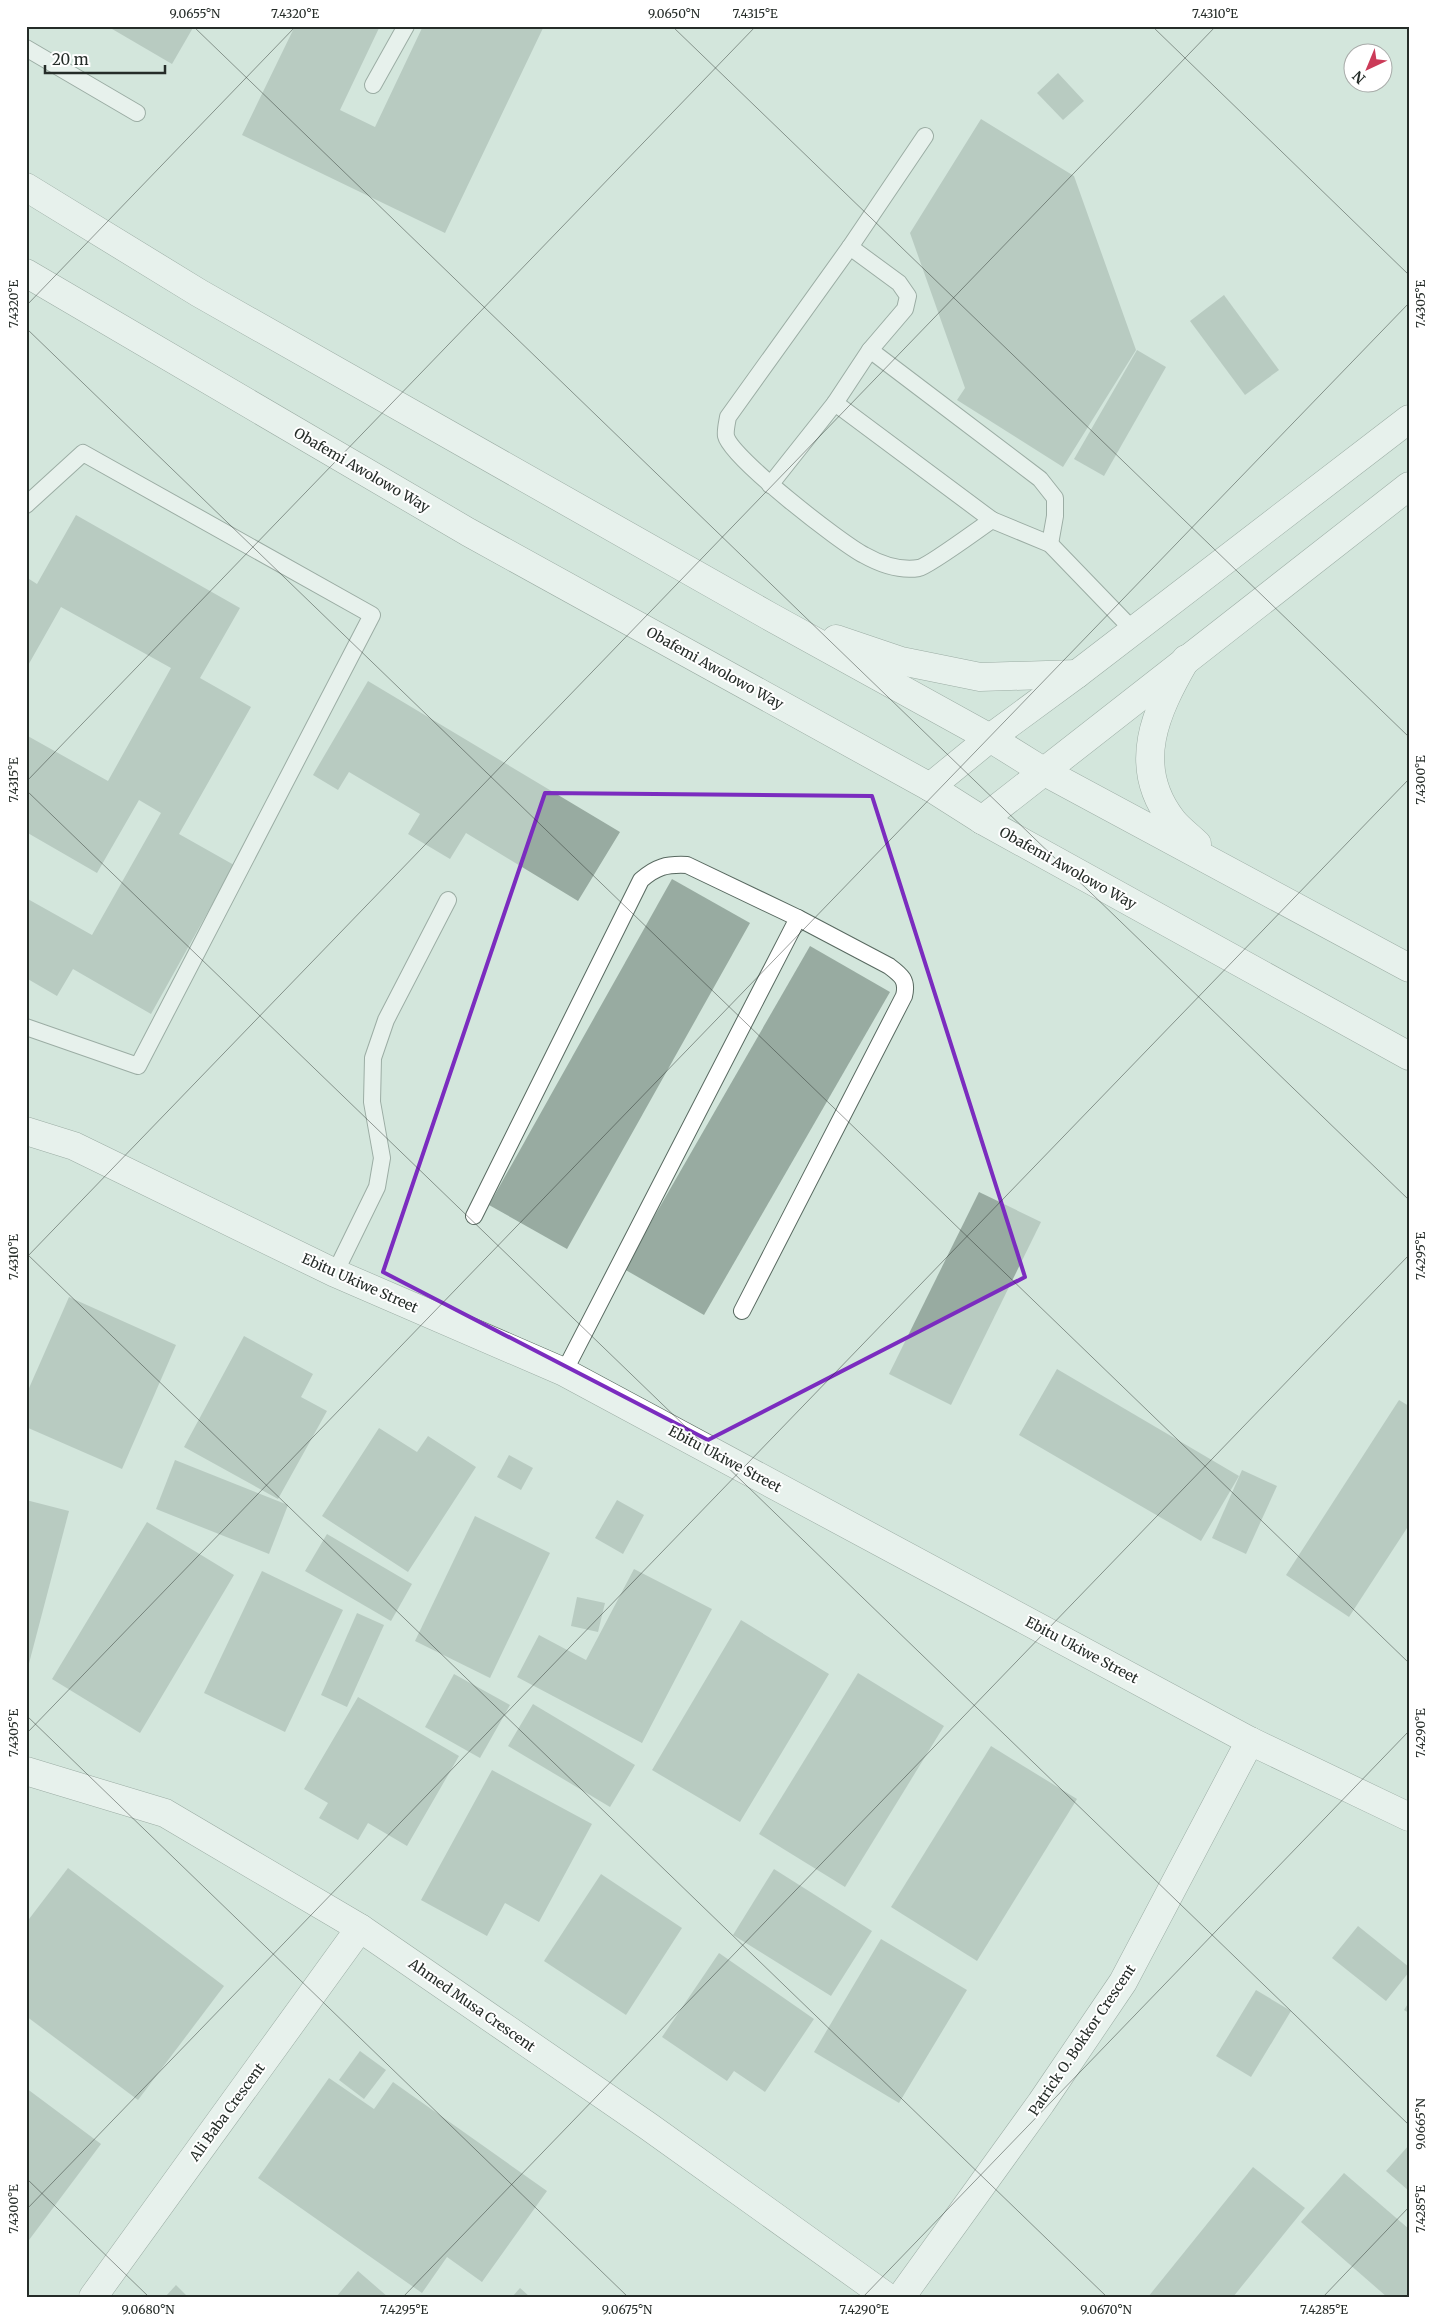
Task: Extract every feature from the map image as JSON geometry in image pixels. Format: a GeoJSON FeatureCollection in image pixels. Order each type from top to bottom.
{"type":"FeatureCollection","features":[{"type":"Feature","properties":{"kind":"street"},"geometry":{"type":"LineString","coordinates":[[26,186],[199,294],[769,616],[990,738],[1044,771],[1409,968]]}},
{"type":"Feature","properties":{"kind":"street","name":"Obafemi Awolowo Way"},"geometry":{"type":"LineString","coordinates":[[26,273],[468,532],[930,787],[982,820],[1409,1056]]}},
{"type":"Feature","properties":{"kind":"street"},"geometry":{"type":"LineString","coordinates":[[930,787],[990,738],[1077,674],[1409,419]]}},
{"type":"Feature","properties":{"kind":"street"},"geometry":{"type":"LineString","coordinates":[[982,820],[1409,486]]}},
{"type":"Feature","properties":{"kind":"street"},"geometry":{"type":"LineString","coordinates":[[769,616],[901,661],[980,677],[1077,674]]}},
{"type":"Feature","properties":{"kind":"street"},"geometry":{"type":"LineString","coordinates":[[1186,659],[1165,695],[1157,715],[1150,737],[1150,762],[1155,789],[1172,819],[1217,865]]}},
{"type":"Feature","properties":{"kind":"street","name":"Ebitu Ukiwe Street"},"geometry":{"type":"LineString","coordinates":[[26,1131],[74,1146],[335,1272],[564,1372],[1250,1741],[1409,1817]]}},
{"type":"Feature","properties":{"kind":"street","name":"Patrick O. Bokkor Crescent"},"geometry":{"type":"LineString","coordinates":[[902,2297],[1041,2103],[1123,1982],[1250,1741]]}},
{"type":"Feature","properties":{"kind":"street","name":"Ahmed Musa Crescent"},"geometry":{"type":"LineString","coordinates":[[26,1771],[165,1813],[360,1928],[648,2126],[887,2297]]}},
{"type":"Feature","properties":{"kind":"street","name":"Ali Baba Crescent"},"geometry":{"type":"LineString","coordinates":[[93,2297],[360,1928]]}},
{"type":"Feature","properties":{"kind":"lane"},"geometry":{"type":"LineString","coordinates":[[373,85],[406,26]]}},
{"type":"Feature","properties":{"kind":"lane"},"geometry":{"type":"LineString","coordinates":[[26,48],[137,113]]}},
{"type":"Feature","properties":{"kind":"lane"},"geometry":{"type":"LineString","coordinates":[[924,136],[850,247],[728,417],[726,436],[734,450],[770,484],[862,555],[892,568],[920,568],[992,520]]}},
{"type":"Feature","properties":{"kind":"lane"},"geometry":{"type":"LineString","coordinates":[[770,484],[835,403],[870,350],[905,308],[908,296],[899,283],[850,247]]}},
{"type":"Feature","properties":{"kind":"lane"},"geometry":{"type":"LineString","coordinates":[[870,350],[1040,480],[1055,498],[1055,516],[1050,544]]}},
{"type":"Feature","properties":{"kind":"lane"},"geometry":{"type":"LineString","coordinates":[[835,403],[992,520],[1050,544],[1133,630]]}},
{"type":"Feature","properties":{"kind":"lane"},"geometry":{"type":"LineString","coordinates":[[26,505],[83,453],[372,615],[138,1066],[26,1027]]}},
{"type":"Feature","properties":{"kind":"lane"},"geometry":{"type":"LineString","coordinates":[[474,1216],[641,880],[654,869],[669,864],[687,866],[798,918],[889,966],[902,975],[906,987],[904,996],[742,1311]]}},
{"type":"Feature","properties":{"kind":"lane"},"geometry":{"type":"LineString","coordinates":[[335,1272],[378,1187],[382,1158],[372,1102],[373,1058],[386,1020],[448,900]]}},
{"type":"Feature","properties":{"kind":"lane"},"geometry":{"type":"LineString","coordinates":[[564,1372],[798,918]]}},
{"type":"Feature","properties":{"kind":"highlighted area"},"geometry":{"type":"Polygon","coordinates":[[[545,793],[872,796],[1025,1277],[708,1440],[383,1272],[545,793]]]}},
{"type":"Feature","properties":{"kind":"building"},"geometry":{"type":"Polygon","coordinates":[[[107,26],[194,26],[172,64],[107,26]]]}},
{"type":"Feature","properties":{"kind":"building"},"geometry":{"type":"Polygon","coordinates":[[[295,26],[380,26],[340,110],[375,127],[423,26],[544,26],[445,233],[242,135],[295,26]]]}},
{"type":"Feature","properties":{"kind":"building"},"geometry":{"type":"Polygon","coordinates":[[[1058,73],[1084,101],[1063,120],[1037,93],[1058,73]]]}},
{"type":"Feature","properties":{"kind":"building"},"geometry":{"type":"Polygon","coordinates":[[[981,119],[1074,176],[1136,350],[1063,467],[957,400],[965,388],[910,233],[981,119]]]}},
{"type":"Feature","properties":{"kind":"building"},"geometry":{"type":"Polygon","coordinates":[[[1224,295],[1279,370],[1245,395],[1190,321],[1224,295]]]}},
{"type":"Feature","properties":{"kind":"building"},"geometry":{"type":"Polygon","coordinates":[[[1137,350],[1166,367],[1104,476],[1074,459],[1137,350]]]}},
{"type":"Feature","properties":{"kind":"building"},"geometry":{"type":"Polygon","coordinates":[[[76,515],[240,608],[200,678],[251,707],[179,834],[234,865],[151,1014],[73,969],[57,996],[26,978],[26,898],[92,935],[161,813],[139,800],[97,873],[26,832],[26,735],[108,781],[171,668],[61,607],[26,669],[26,577],[37,584],[76,515]]]}},
{"type":"Feature","properties":{"kind":"building"},"geometry":{"type":"Polygon","coordinates":[[[368,681],[620,832],[578,901],[466,833],[450,859],[408,834],[420,814],[349,772],[338,790],[313,775],[368,681]]]}},
{"type":"Feature","properties":{"kind":"building"},"geometry":{"type":"Polygon","coordinates":[[[672,879],[750,923],[567,1249],[489,1205],[672,879]]]}},
{"type":"Feature","properties":{"kind":"building"},"geometry":{"type":"Polygon","coordinates":[[[810,946],[890,992],[704,1315],[624,1269],[810,946]]]}},
{"type":"Feature","properties":{"kind":"building"},"geometry":{"type":"Polygon","coordinates":[[[979,1192],[1041,1222],[951,1405],[889,1374],[979,1192]]]}},
{"type":"Feature","properties":{"kind":"building"},"geometry":{"type":"Polygon","coordinates":[[[69,1297],[176,1345],[122,1469],[26,1427],[26,1395],[69,1297]]]}},
{"type":"Feature","properties":{"kind":"building"},"geometry":{"type":"Polygon","coordinates":[[[244,1336],[313,1374],[301,1397],[327,1411],[278,1499],[184,1447],[244,1336]]]}},
{"type":"Feature","properties":{"kind":"building"},"geometry":{"type":"Polygon","coordinates":[[[1057,1369],[1239,1476],[1201,1541],[1019,1435],[1057,1369]]]}},
{"type":"Feature","properties":{"kind":"building"},"geometry":{"type":"Polygon","coordinates":[[[1399,1400],[1409,1406],[1409,1525],[1349,1617],[1286,1575],[1399,1400]]]}},
{"type":"Feature","properties":{"kind":"building"},"geometry":{"type":"Polygon","coordinates":[[[379,1428],[417,1452],[428,1436],[476,1467],[408,1572],[322,1516],[379,1428]]]}},
{"type":"Feature","properties":{"kind":"building"},"geometry":{"type":"Polygon","coordinates":[[[509,1455],[533,1468],[521,1490],[497,1477],[509,1455]]]}},
{"type":"Feature","properties":{"kind":"building"},"geometry":{"type":"Polygon","coordinates":[[[175,1460],[288,1505],[269,1554],[156,1509],[175,1460]]]}},
{"type":"Feature","properties":{"kind":"building"},"geometry":{"type":"Polygon","coordinates":[[[1242,1470],[1277,1486],[1246,1554],[1212,1538],[1242,1470]]]}},
{"type":"Feature","properties":{"kind":"building"},"geometry":{"type":"Polygon","coordinates":[[[26,1500],[69,1511],[27,1671],[26,1671],[26,1500]]]}},
{"type":"Feature","properties":{"kind":"building"},"geometry":{"type":"Polygon","coordinates":[[[617,1500],[644,1515],[623,1554],[595,1538],[617,1500]]]}},
{"type":"Feature","properties":{"kind":"building"},"geometry":{"type":"Polygon","coordinates":[[[475,1516],[550,1553],[490,1678],[415,1641],[475,1516]]]}},
{"type":"Feature","properties":{"kind":"building"},"geometry":{"type":"Polygon","coordinates":[[[147,1522],[234,1575],[140,1733],[52,1679],[147,1522]]]}},
{"type":"Feature","properties":{"kind":"building"},"geometry":{"type":"Polygon","coordinates":[[[327,1534],[412,1584],[391,1621],[305,1571],[327,1534]]]}},
{"type":"Feature","properties":{"kind":"building"},"geometry":{"type":"Polygon","coordinates":[[[634,1569],[712,1609],[642,1743],[517,1677],[539,1635],[586,1660],[634,1569]]]}},
{"type":"Feature","properties":{"kind":"building"},"geometry":{"type":"Polygon","coordinates":[[[262,1571],[343,1610],[285,1732],[204,1693],[262,1571]]]}},
{"type":"Feature","properties":{"kind":"building"},"geometry":{"type":"Polygon","coordinates":[[[577,1597],[605,1603],[598,1632],[571,1626],[577,1597]]]}},
{"type":"Feature","properties":{"kind":"building"},"geometry":{"type":"Polygon","coordinates":[[[357,1613],[384,1625],[347,1707],[321,1695],[357,1613]]]}},
{"type":"Feature","properties":{"kind":"building"},"geometry":{"type":"Polygon","coordinates":[[[741,1620],[829,1674],[740,1822],[652,1770],[741,1620]]]}},
{"type":"Feature","properties":{"kind":"building"},"geometry":{"type":"Polygon","coordinates":[[[858,1673],[944,1726],[845,1887],[759,1834],[858,1673]]]}},
{"type":"Feature","properties":{"kind":"building"},"geometry":{"type":"Polygon","coordinates":[[[454,1674],[510,1705],[480,1758],[425,1727],[454,1674]]]}},
{"type":"Feature","properties":{"kind":"building"},"geometry":{"type":"Polygon","coordinates":[[[358,1697],[459,1756],[407,1846],[368,1823],[358,1840],[319,1818],[328,1803],[304,1789],[358,1697]]]}},
{"type":"Feature","properties":{"kind":"building"},"geometry":{"type":"Polygon","coordinates":[[[533,1704],[635,1765],[610,1807],[508,1746],[533,1704]]]}},
{"type":"Feature","properties":{"kind":"building"},"geometry":{"type":"Polygon","coordinates":[[[991,1746],[1077,1799],[977,1961],[891,1907],[991,1746]]]}},
{"type":"Feature","properties":{"kind":"building"},"geometry":{"type":"Polygon","coordinates":[[[492,1770],[592,1824],[539,1922],[505,1903],[487,1936],[421,1900],[492,1770]]]}},
{"type":"Feature","properties":{"kind":"building"},"geometry":{"type":"Polygon","coordinates":[[[68,1868],[224,1986],[138,2100],[26,2016],[26,1923],[68,1868]]]}},
{"type":"Feature","properties":{"kind":"building"},"geometry":{"type":"Polygon","coordinates":[[[774,1869],[872,1931],[831,1996],[733,1935],[774,1869]]]}},
{"type":"Feature","properties":{"kind":"building"},"geometry":{"type":"Polygon","coordinates":[[[601,1874],[682,1928],[626,2015],[544,1961],[601,1874]]]}},
{"type":"Feature","properties":{"kind":"building"},"geometry":{"type":"Polygon","coordinates":[[[1358,1926],[1409,1967],[1409,1972],[1386,2001],[1332,1958],[1358,1926]]]}},
{"type":"Feature","properties":{"kind":"building"},"geometry":{"type":"Polygon","coordinates":[[[881,1939],[967,1990],[899,2103],[814,2052],[881,1939]]]}},
{"type":"Feature","properties":{"kind":"building"},"geometry":{"type":"Polygon","coordinates":[[[719,1953],[814,2019],[765,2092],[734,2071],[727,2081],[662,2037],[719,1953]]]}},
{"type":"Feature","properties":{"kind":"building"},"geometry":{"type":"Polygon","coordinates":[[[1256,1990],[1291,2011],[1251,2077],[1216,2056],[1256,1990]]]}},
{"type":"Feature","properties":{"kind":"building"},"geometry":{"type":"Polygon","coordinates":[[[1409,2002],[1409,2013],[1404,2010],[1409,2002]]]}},
{"type":"Feature","properties":{"kind":"building"},"geometry":{"type":"Polygon","coordinates":[[[360,2051],[386,2070],[364,2099],[339,2080],[360,2051]]]}},
{"type":"Feature","properties":{"kind":"building"},"geometry":{"type":"Polygon","coordinates":[[[329,2078],[374,2109],[393,2082],[547,2191],[482,2282],[447,2257],[422,2293],[258,2178],[329,2078]]]}},
{"type":"Feature","properties":{"kind":"building"},"geometry":{"type":"Polygon","coordinates":[[[26,2088],[101,2144],[26,2244],[26,2088]]]}},
{"type":"Feature","properties":{"kind":"building"},"geometry":{"type":"Polygon","coordinates":[[[1409,2145],[1409,2191],[1386,2171],[1409,2145]]]}},
{"type":"Feature","properties":{"kind":"building"},"geometry":{"type":"Polygon","coordinates":[[[1253,2167],[1305,2208],[1233,2297],[1148,2297],[1253,2167]]]}},
{"type":"Feature","properties":{"kind":"building"},"geometry":{"type":"Polygon","coordinates":[[[1344,2173],[1409,2229],[1409,2297],[1387,2297],[1301,2222],[1344,2173]]]}},
{"type":"Feature","properties":{"kind":"building"},"geometry":{"type":"Polygon","coordinates":[[[358,2271],[388,2297],[336,2297],[358,2271]]]}},
{"type":"Feature","properties":{"kind":"building"},"geometry":{"type":"Polygon","coordinates":[[[176,2285],[188,2297],[165,2297],[176,2285]]]}},
{"type":"Feature","properties":{"kind":"building"},"geometry":{"type":"Polygon","coordinates":[[[520,2288],[530,2297],[512,2297],[520,2288]]]}}]}
